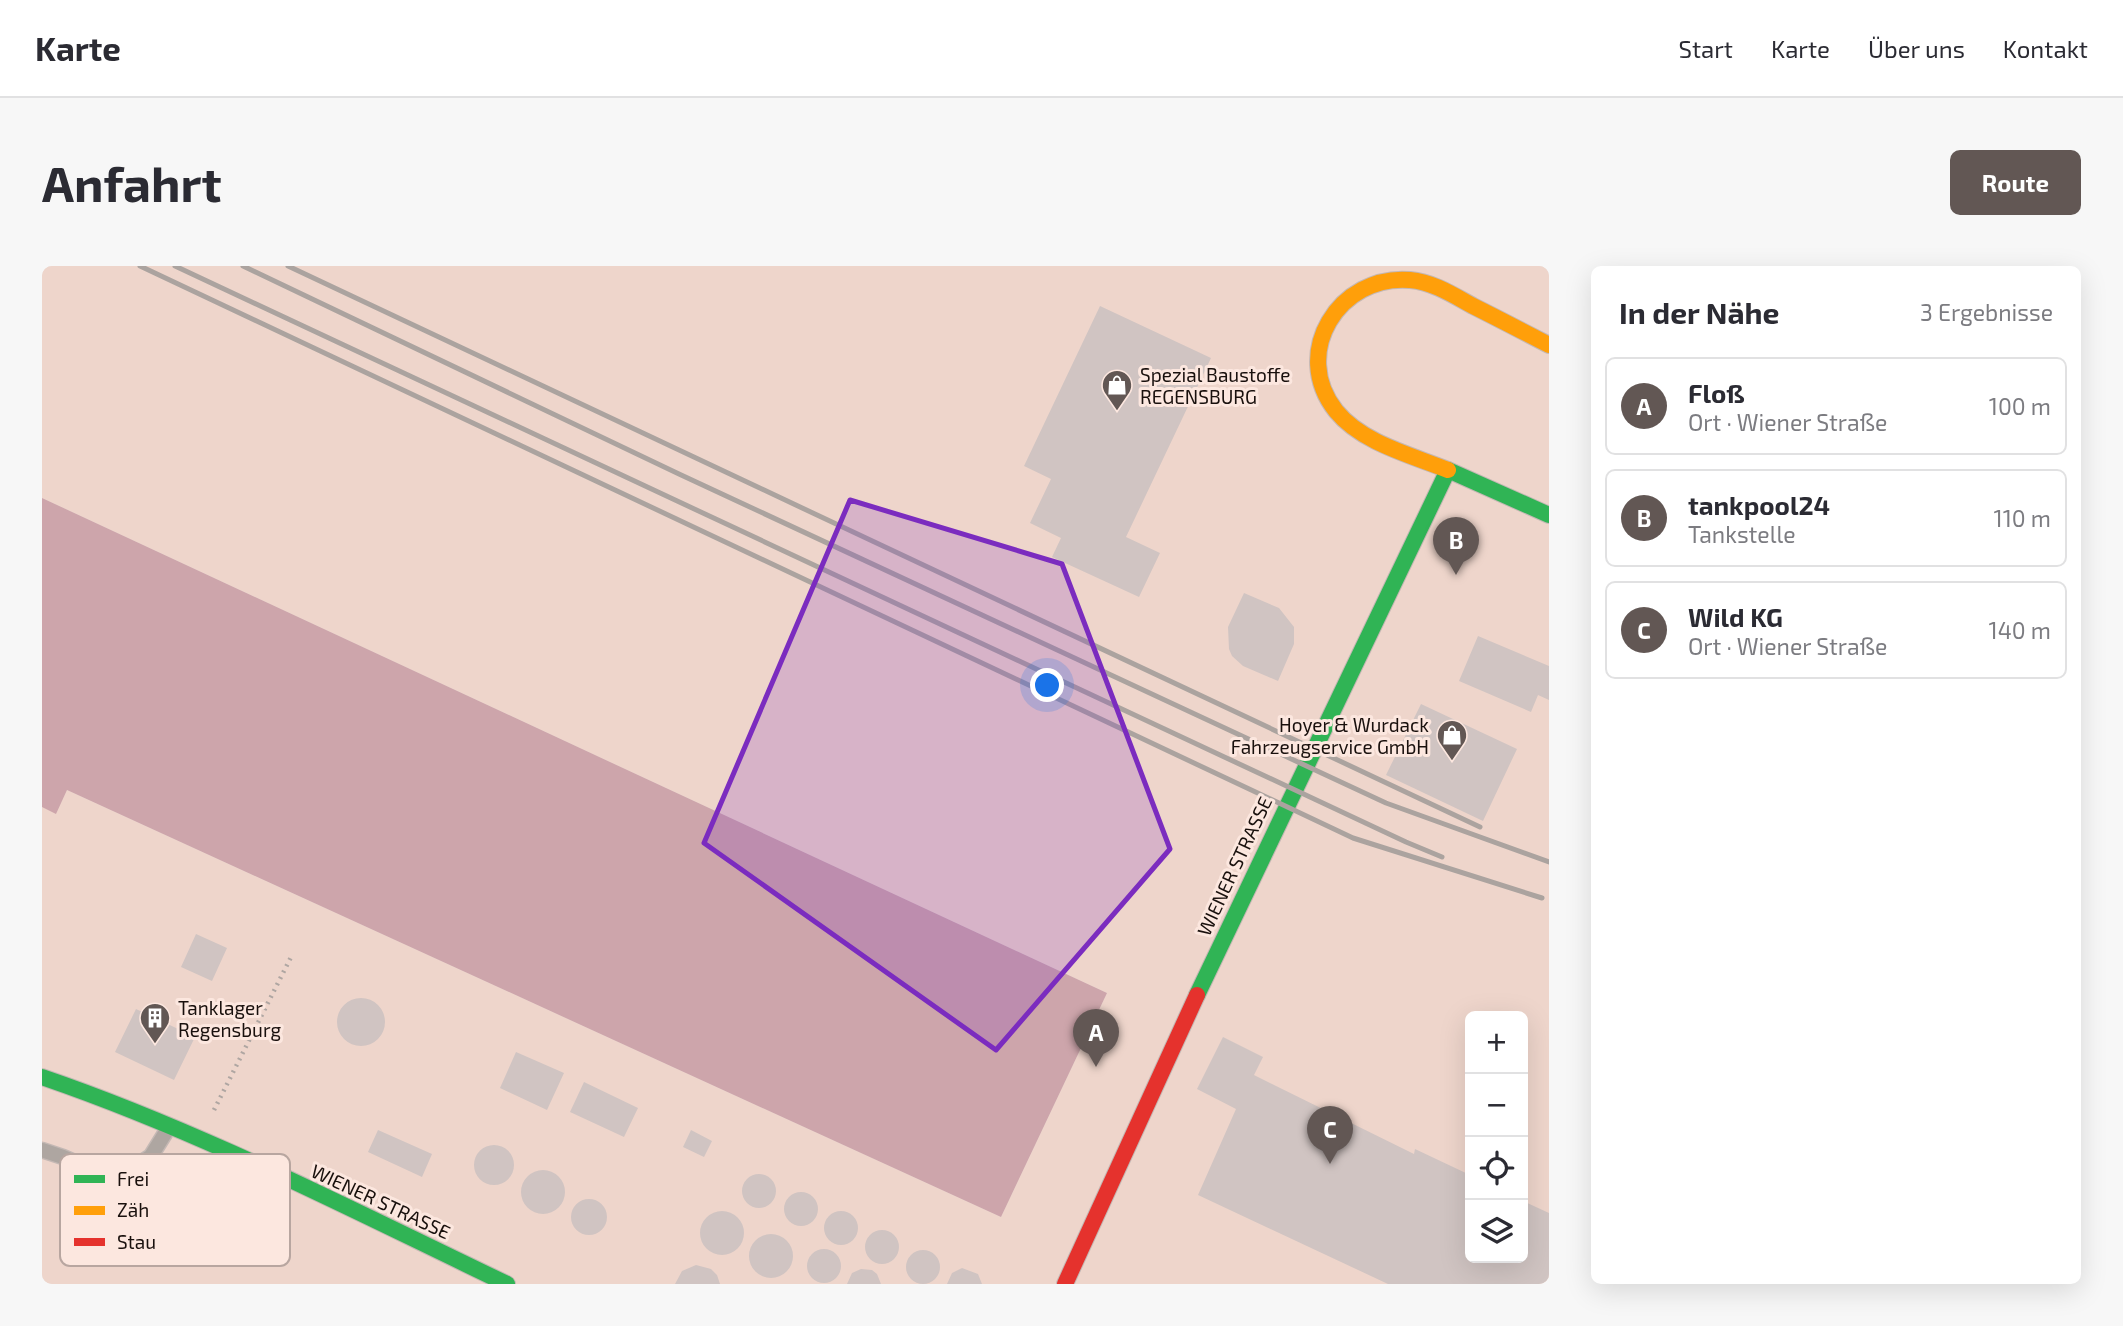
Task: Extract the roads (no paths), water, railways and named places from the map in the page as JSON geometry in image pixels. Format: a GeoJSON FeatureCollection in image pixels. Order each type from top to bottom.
{"type":"FeatureCollection","features":[{"type":"Feature","properties":{"kind":"main road"},"geometry":{"type":"LineString","coordinates":[[1549,345],[1431,284],[1413,279],[1392,279],[1365,285],[1343,301],[1329,317],[1321,340],[1319,360],[1322,382],[1330,401],[1340,415],[1367,434],[1549,514]]}},
{"type":"Feature","properties":{"kind":"main road"},"geometry":{"type":"LineString","coordinates":[[1500,321],[1535,320]]}},
{"type":"Feature","properties":{"kind":"main road","name":"WIENER STRASSE"},"geometry":{"type":"LineString","coordinates":[[1065,1284],[1199,987],[1448,470]]}},
{"type":"Feature","properties":{"kind":"main road","name":"WIENER STRASSE"},"geometry":{"type":"LineString","coordinates":[[42,1077],[112,1101],[232,1154]]}},
{"type":"Feature","properties":{"kind":"main road","name":"WIENER STRASSE"},"geometry":{"type":"LineString","coordinates":[[290,1182],[507,1284]]}},
{"type":"Feature","properties":{"kind":"lane"},"geometry":{"type":"LineString","coordinates":[[152,1154],[171,1125]]}},
{"type":"Feature","properties":{"kind":"lane"},"geometry":{"type":"LineString","coordinates":[[42,1150],[60,1156]]}},
{"type":"Feature","properties":{"kind":"railway"},"geometry":{"type":"LineString","coordinates":[[140,266],[1353,838],[1542,898]]}},
{"type":"Feature","properties":{"kind":"railway"},"geometry":{"type":"LineString","coordinates":[[175,266],[1442,857]]}},
{"type":"Feature","properties":{"kind":"railway"},"geometry":{"type":"LineString","coordinates":[[243,266],[679,474],[1386,803],[1549,862]]}},
{"type":"Feature","properties":{"kind":"railway"},"geometry":{"type":"LineString","coordinates":[[288,266],[1480,827]]}},
{"type":"Feature","properties":{"kind":"place","name":"Spezial Baustoffe REGENSBURG"},"geometry":{"type":"Point","coordinates":[1117,412]}},
{"type":"Feature","properties":{"kind":"place","name":"tankpool24"},"geometry":{"type":"Point","coordinates":[1456,575]}},
{"type":"Feature","properties":{"kind":"place","name":"Hoyer & Wurdack Fahrzeugservice GmbH"},"geometry":{"type":"Point","coordinates":[1452,762]}},
{"type":"Feature","properties":{"kind":"place","name":"Tanklager Regensburg"},"geometry":{"type":"Point","coordinates":[155,1045]}},
{"type":"Feature","properties":{"kind":"place","name":"Floß"},"geometry":{"type":"Point","coordinates":[1096,1067]}},
{"type":"Feature","properties":{"kind":"place","name":"Wild KG"},"geometry":{"type":"Point","coordinates":[1330,1164]}}]}
